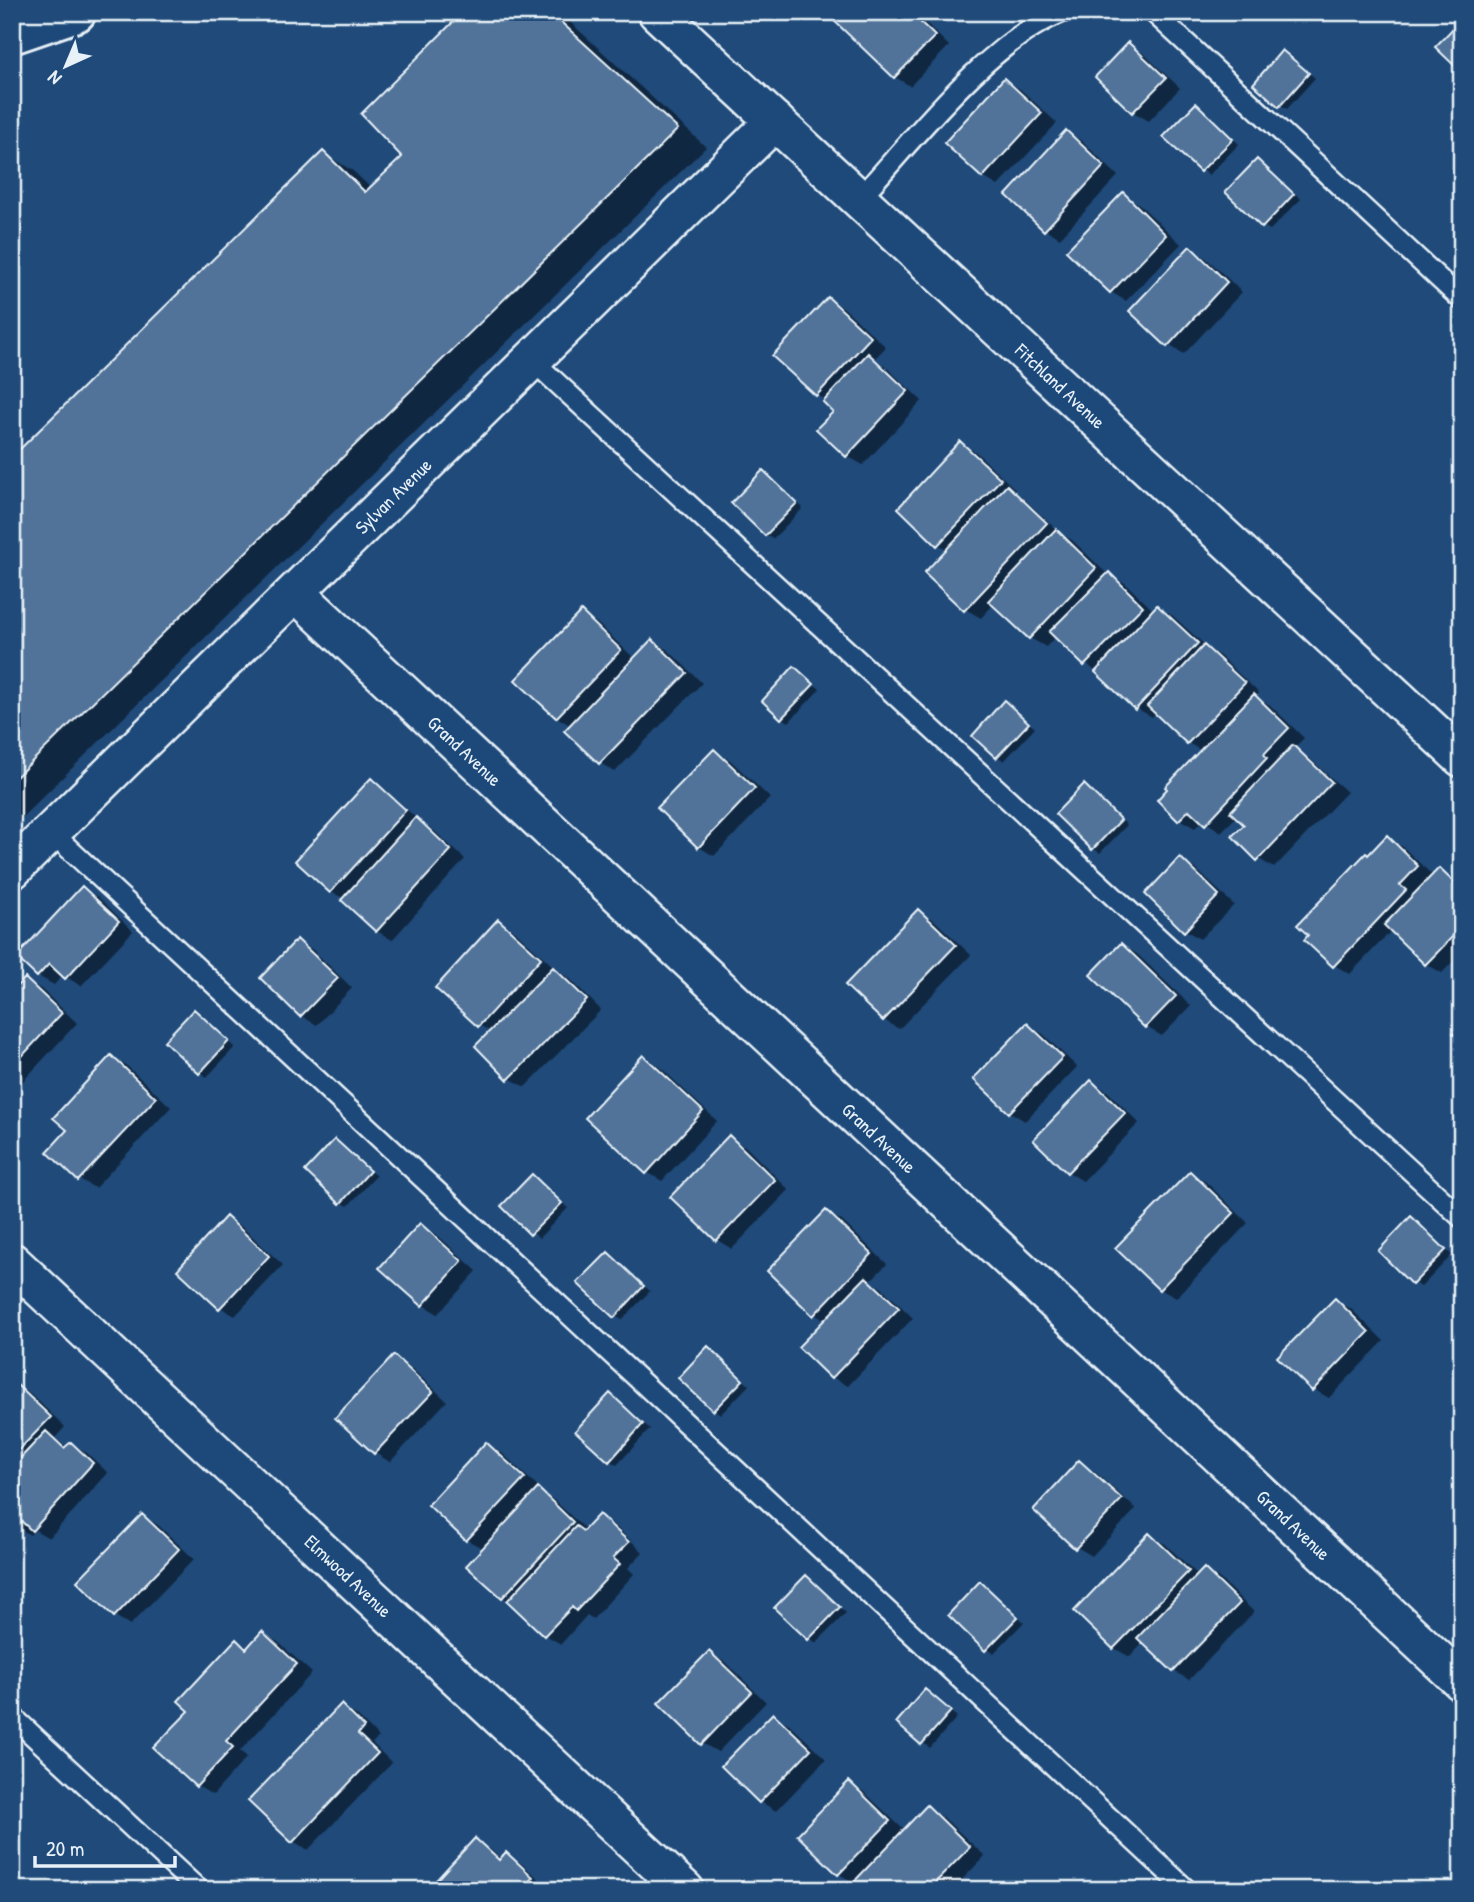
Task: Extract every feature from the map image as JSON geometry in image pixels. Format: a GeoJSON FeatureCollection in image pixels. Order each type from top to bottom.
{"type":"FeatureCollection","features":[{"type":"Feature","properties":{"kind":"main road"},"geometry":{"type":"LineString","coordinates":[[12,34],[76,12]]}},
{"type":"Feature","properties":{"kind":"street","name":"Fitchland Avenue"},"geometry":{"type":"LineString","coordinates":[[657,12],[1462,758]]}},
{"type":"Feature","properties":{"kind":"street","name":"Sylvan Avenue"},"geometry":{"type":"LineString","coordinates":[[12,870],[775,121]]}},
{"type":"Feature","properties":{"kind":"street","name":"Grand Avenue"},"geometry":{"type":"LineString","coordinates":[[296,593],[1462,1682]]}},
{"type":"Feature","properties":{"kind":"street","name":"Elmwood Avenue"},"geometry":{"type":"LineString","coordinates":[[12,1262],[685,1890]]}},
{"type":"Feature","properties":{"kind":"lane"},"geometry":{"type":"LineString","coordinates":[[859,200],[951,97],[995,55],[1041,20],[1063,12]]}},
{"type":"Feature","properties":{"kind":"lane"},"geometry":{"type":"LineString","coordinates":[[1153,12],[1462,300]]}},
{"type":"Feature","properties":{"kind":"lane"},"geometry":{"type":"LineString","coordinates":[[532,360],[1462,1218]]}},
{"type":"Feature","properties":{"kind":"lane"},"geometry":{"type":"LineString","coordinates":[[51,832],[1187,1890]]}},
{"type":"Feature","properties":{"kind":"lane"},"geometry":{"type":"LineString","coordinates":[[12,1716],[199,1890]]}},
{"type":"Feature","properties":{"kind":"building"},"geometry":{"type":"Polygon","coordinates":[[[463,12],[550,12],[678,129],[12,781],[12,457],[323,151],[365,192],[402,157],[361,114],[463,12]]]}},
{"type":"Feature","properties":{"kind":"building"},"geometry":{"type":"Polygon","coordinates":[[[832,12],[910,12],[935,36],[894,78],[829,16],[832,12]]]}},
{"type":"Feature","properties":{"kind":"building"},"geometry":{"type":"Polygon","coordinates":[[[1462,19],[1462,73],[1435,47],[1462,19]]]}},
{"type":"Feature","properties":{"kind":"building"},"geometry":{"type":"Polygon","coordinates":[[[1128,42],[1166,78],[1132,113],[1095,77],[1128,42]]]}},
{"type":"Feature","properties":{"kind":"building"},"geometry":{"type":"Polygon","coordinates":[[[1282,50],[1309,73],[1279,107],[1253,84],[1282,50]]]}},
{"type":"Feature","properties":{"kind":"building"},"geometry":{"type":"Polygon","coordinates":[[[1004,78],[1042,113],[982,178],[944,143],[1004,78]]]}},
{"type":"Feature","properties":{"kind":"building"},"geometry":{"type":"Polygon","coordinates":[[[1196,103],[1233,139],[1200,172],[1163,137],[1196,103]]]}},
{"type":"Feature","properties":{"kind":"building"},"geometry":{"type":"Polygon","coordinates":[[[1066,130],[1104,166],[1044,231],[1006,195],[1066,130]]]}},
{"type":"Feature","properties":{"kind":"building"},"geometry":{"type":"Polygon","coordinates":[[[1257,159],[1294,194],[1262,228],[1225,192],[1257,159]]]}},
{"type":"Feature","properties":{"kind":"building"},"geometry":{"type":"Polygon","coordinates":[[[1123,192],[1166,235],[1110,293],[1066,251],[1123,192]]]}},
{"type":"Feature","properties":{"kind":"building"},"geometry":{"type":"Polygon","coordinates":[[[1190,246],[1227,282],[1167,347],[1129,311],[1190,246]]]}},
{"type":"Feature","properties":{"kind":"building"},"geometry":{"type":"Polygon","coordinates":[[[828,297],[871,337],[816,396],[772,356],[828,297]]]}},
{"type":"Feature","properties":{"kind":"building"},"geometry":{"type":"Polygon","coordinates":[[[868,353],[908,391],[846,457],[816,429],[833,412],[823,402],[868,353]]]}},
{"type":"Feature","properties":{"kind":"building"},"geometry":{"type":"Polygon","coordinates":[[[960,441],[1001,479],[937,546],[898,508],[960,441]]]}},
{"type":"Feature","properties":{"kind":"building"},"geometry":{"type":"Polygon","coordinates":[[[763,470],[797,503],[765,536],[731,503],[763,470]]]}},
{"type":"Feature","properties":{"kind":"building"},"geometry":{"type":"Polygon","coordinates":[[[1007,485],[1047,523],[964,611],[924,573],[1007,485]]]}},
{"type":"Feature","properties":{"kind":"building"},"geometry":{"type":"Polygon","coordinates":[[[1056,529],[1096,568],[1029,639],[988,601],[1056,529]]]}},
{"type":"Feature","properties":{"kind":"building"},"geometry":{"type":"Polygon","coordinates":[[[1109,572],[1143,606],[1084,666],[1049,632],[1109,572]]]}},
{"type":"Feature","properties":{"kind":"building"},"geometry":{"type":"Polygon","coordinates":[[[1157,605],[1198,643],[1135,710],[1095,672],[1157,605]]]}},
{"type":"Feature","properties":{"kind":"building"},"geometry":{"type":"Polygon","coordinates":[[[581,611],[621,650],[556,718],[515,680],[581,611]]]}},
{"type":"Feature","properties":{"kind":"building"},"geometry":{"type":"Polygon","coordinates":[[[652,639],[687,673],[599,764],[564,731],[652,639]]]}},
{"type":"Feature","properties":{"kind":"building"},"geometry":{"type":"Polygon","coordinates":[[[1204,645],[1245,683],[1187,744],[1147,706],[1204,645]]]}},
{"type":"Feature","properties":{"kind":"building"},"geometry":{"type":"Polygon","coordinates":[[[794,666],[814,684],[781,719],[762,701],[794,666]]]}},
{"type":"Feature","properties":{"kind":"building"},"geometry":{"type":"Polygon","coordinates":[[[1254,694],[1289,728],[1264,754],[1267,758],[1205,825],[1189,810],[1178,821],[1157,800],[1167,789],[1165,787],[1254,694]]]}},
{"type":"Feature","properties":{"kind":"building"},"geometry":{"type":"Polygon","coordinates":[[[1004,700],[1029,723],[996,758],[972,736],[1004,700]]]}},
{"type":"Feature","properties":{"kind":"building"},"geometry":{"type":"Polygon","coordinates":[[[1293,745],[1332,782],[1257,861],[1232,836],[1244,825],[1230,812],[1293,745]]]}},
{"type":"Feature","properties":{"kind":"building"},"geometry":{"type":"Polygon","coordinates":[[[714,749],[755,788],[698,848],[657,808],[714,749]]]}},
{"type":"Feature","properties":{"kind":"building"},"geometry":{"type":"Polygon","coordinates":[[[371,778],[406,810],[330,893],[295,861],[371,778]]]}},
{"type":"Feature","properties":{"kind":"building"},"geometry":{"type":"Polygon","coordinates":[[[1084,784],[1121,820],[1092,850],[1055,814],[1084,784]]]}},
{"type":"Feature","properties":{"kind":"building"},"geometry":{"type":"Polygon","coordinates":[[[416,817],[451,850],[376,932],[341,900],[416,817]]]}},
{"type":"Feature","properties":{"kind":"building"},"geometry":{"type":"Polygon","coordinates":[[[1387,835],[1418,866],[1400,885],[1406,890],[1333,967],[1304,940],[1308,935],[1297,925],[1366,853],[1368,855],[1387,835]]]}},
{"type":"Feature","properties":{"kind":"building"},"geometry":{"type":"Polygon","coordinates":[[[1180,857],[1219,895],[1184,932],[1145,894],[1180,857]]]}},
{"type":"Feature","properties":{"kind":"building"},"geometry":{"type":"Polygon","coordinates":[[[1439,868],[1462,890],[1462,927],[1425,965],[1384,925],[1439,868]]]}},
{"type":"Feature","properties":{"kind":"building"},"geometry":{"type":"Polygon","coordinates":[[[82,886],[119,921],[65,979],[49,964],[37,977],[16,957],[82,886]]]}},
{"type":"Feature","properties":{"kind":"building"},"geometry":{"type":"Polygon","coordinates":[[[918,909],[956,945],[883,1021],[845,985],[918,909]]]}},
{"type":"Feature","properties":{"kind":"building"},"geometry":{"type":"Polygon","coordinates":[[[498,919],[541,958],[478,1027],[435,988],[498,919]]]}},
{"type":"Feature","properties":{"kind":"building"},"geometry":{"type":"Polygon","coordinates":[[[297,939],[338,978],[300,1017],[260,978],[297,939]]]}},
{"type":"Feature","properties":{"kind":"building"},"geometry":{"type":"Polygon","coordinates":[[[1121,943],[1176,996],[1145,1028],[1090,975],[1121,943]]]}},
{"type":"Feature","properties":{"kind":"building"},"geometry":{"type":"Polygon","coordinates":[[[553,967],[587,1000],[508,1080],[475,1046],[553,967]]]}},
{"type":"Feature","properties":{"kind":"building"},"geometry":{"type":"Polygon","coordinates":[[[25,978],[62,1013],[12,1067],[12,991],[25,978]]]}},
{"type":"Feature","properties":{"kind":"building"},"geometry":{"type":"Polygon","coordinates":[[[194,1009],[229,1041],[199,1074],[164,1041],[194,1009]]]}},
{"type":"Feature","properties":{"kind":"building"},"geometry":{"type":"Polygon","coordinates":[[[1027,1023],[1063,1057],[1009,1113],[973,1079],[1027,1023]]]}},
{"type":"Feature","properties":{"kind":"building"},"geometry":{"type":"Polygon","coordinates":[[[1462,1025],[1462,1042],[1453,1033],[1462,1025]]]}},
{"type":"Feature","properties":{"kind":"building"},"geometry":{"type":"Polygon","coordinates":[[[111,1055],[156,1098],[78,1181],[47,1152],[67,1130],[53,1118],[111,1055]]]}},
{"type":"Feature","properties":{"kind":"building"},"geometry":{"type":"Polygon","coordinates":[[[643,1055],[703,1111],[646,1174],[585,1118],[643,1055]]]}},
{"type":"Feature","properties":{"kind":"building"},"geometry":{"type":"Polygon","coordinates":[[[1091,1080],[1125,1113],[1067,1173],[1033,1140],[1091,1080]]]}},
{"type":"Feature","properties":{"kind":"building"},"geometry":{"type":"Polygon","coordinates":[[[729,1135],[775,1180],[716,1241],[670,1197],[729,1135]]]}},
{"type":"Feature","properties":{"kind":"building"},"geometry":{"type":"Polygon","coordinates":[[[335,1139],[370,1171],[340,1204],[305,1171],[335,1139]]]}},
{"type":"Feature","properties":{"kind":"building"},"geometry":{"type":"Polygon","coordinates":[[[1190,1171],[1234,1213],[1159,1290],[1115,1248],[1190,1171]]]}},
{"type":"Feature","properties":{"kind":"building"},"geometry":{"type":"Polygon","coordinates":[[[532,1174],[562,1203],[530,1235],[501,1206],[532,1174]]]}},
{"type":"Feature","properties":{"kind":"building"},"geometry":{"type":"Polygon","coordinates":[[[826,1210],[872,1254],[813,1316],[767,1271],[826,1210]]]}},
{"type":"Feature","properties":{"kind":"building"},"geometry":{"type":"Polygon","coordinates":[[[226,1216],[269,1256],[219,1309],[177,1270],[226,1216]]]}},
{"type":"Feature","properties":{"kind":"building"},"geometry":{"type":"Polygon","coordinates":[[[1411,1216],[1446,1250],[1412,1285],[1378,1251],[1411,1216]]]}},
{"type":"Feature","properties":{"kind":"building"},"geometry":{"type":"Polygon","coordinates":[[[420,1223],[462,1261],[422,1306],[379,1268],[420,1223]]]}},
{"type":"Feature","properties":{"kind":"building"},"geometry":{"type":"Polygon","coordinates":[[[608,1252],[644,1286],[614,1318],[577,1283],[608,1252]]]}},
{"type":"Feature","properties":{"kind":"building"},"geometry":{"type":"Polygon","coordinates":[[[866,1277],[899,1308],[831,1379],[798,1347],[866,1277]]]}},
{"type":"Feature","properties":{"kind":"building"},"geometry":{"type":"Polygon","coordinates":[[[1335,1298],[1369,1332],[1312,1391],[1277,1357],[1335,1298]]]}},
{"type":"Feature","properties":{"kind":"building"},"geometry":{"type":"Polygon","coordinates":[[[708,1346],[743,1380],[713,1411],[678,1378],[708,1346]]]}},
{"type":"Feature","properties":{"kind":"building"},"geometry":{"type":"Polygon","coordinates":[[[394,1355],[433,1392],[374,1454],[335,1418],[394,1355]]]}},
{"type":"Feature","properties":{"kind":"building"},"geometry":{"type":"Polygon","coordinates":[[[15,1383],[51,1417],[12,1457],[12,1386],[15,1383]]]}},
{"type":"Feature","properties":{"kind":"building"},"geometry":{"type":"Polygon","coordinates":[[[610,1393],[643,1424],[609,1462],[575,1431],[610,1393]]]}},
{"type":"Feature","properties":{"kind":"building"},"geometry":{"type":"Polygon","coordinates":[[[46,1431],[64,1448],[71,1442],[93,1463],[32,1531],[20,1520],[14,1528],[12,1467],[46,1431]]]}},
{"type":"Feature","properties":{"kind":"building"},"geometry":{"type":"Polygon","coordinates":[[[486,1442],[525,1478],[466,1541],[428,1505],[486,1442]]]}},
{"type":"Feature","properties":{"kind":"building"},"geometry":{"type":"Polygon","coordinates":[[[1079,1460],[1122,1499],[1075,1549],[1033,1510],[1079,1460]]]}},
{"type":"Feature","properties":{"kind":"building"},"geometry":{"type":"Polygon","coordinates":[[[538,1488],[573,1522],[502,1598],[466,1566],[538,1488]]]}},
{"type":"Feature","properties":{"kind":"building"},"geometry":{"type":"Polygon","coordinates":[[[142,1514],[179,1549],[114,1617],[77,1581],[142,1514]]]}},
{"type":"Feature","properties":{"kind":"building"},"geometry":{"type":"Polygon","coordinates":[[[599,1514],[629,1542],[613,1558],[620,1564],[576,1611],[572,1607],[544,1636],[507,1601],[576,1526],[583,1531],[599,1514]]]}},
{"type":"Feature","properties":{"kind":"building"},"geometry":{"type":"Polygon","coordinates":[[[1149,1533],[1189,1571],[1113,1649],[1074,1611],[1149,1533]]]}},
{"type":"Feature","properties":{"kind":"building"},"geometry":{"type":"Polygon","coordinates":[[[1462,1540],[1462,1557],[1453,1549],[1462,1540]]]}},
{"type":"Feature","properties":{"kind":"building"},"geometry":{"type":"Polygon","coordinates":[[[1204,1568],[1240,1603],[1173,1672],[1137,1638],[1204,1568]]]}},
{"type":"Feature","properties":{"kind":"building"},"geometry":{"type":"Polygon","coordinates":[[[806,1575],[840,1607],[808,1640],[774,1608],[806,1575]]]}},
{"type":"Feature","properties":{"kind":"building"},"geometry":{"type":"Polygon","coordinates":[[[980,1581],[1018,1617],[985,1651],[948,1615],[980,1581]]]}},
{"type":"Feature","properties":{"kind":"building"},"geometry":{"type":"Polygon","coordinates":[[[262,1631],[297,1664],[226,1741],[233,1747],[196,1787],[153,1748],[189,1711],[178,1701],[236,1639],[246,1649],[262,1631]]]}},
{"type":"Feature","properties":{"kind":"building"},"geometry":{"type":"Polygon","coordinates":[[[709,1651],[752,1692],[701,1745],[658,1703],[709,1651]]]}},
{"type":"Feature","properties":{"kind":"building"},"geometry":{"type":"Polygon","coordinates":[[[925,1689],[951,1711],[921,1745],[896,1723],[925,1689]]]}},
{"type":"Feature","properties":{"kind":"building"},"geometry":{"type":"Polygon","coordinates":[[[341,1704],[364,1727],[358,1734],[378,1753],[292,1843],[248,1801],[341,1704]]]}},
{"type":"Feature","properties":{"kind":"building"},"geometry":{"type":"Polygon","coordinates":[[[773,1713],[811,1749],[759,1803],[721,1766],[773,1713]]]}},
{"type":"Feature","properties":{"kind":"building"},"geometry":{"type":"Polygon","coordinates":[[[849,1781],[890,1821],[838,1875],[797,1835],[849,1781]]]}},
{"type":"Feature","properties":{"kind":"building"},"geometry":{"type":"Polygon","coordinates":[[[927,1805],[970,1847],[928,1890],[846,1890],[927,1805]]]}},
{"type":"Feature","properties":{"kind":"building"},"geometry":{"type":"Polygon","coordinates":[[[475,1838],[499,1860],[506,1852],[533,1877],[522,1890],[427,1890],[475,1838]]]}}]}
